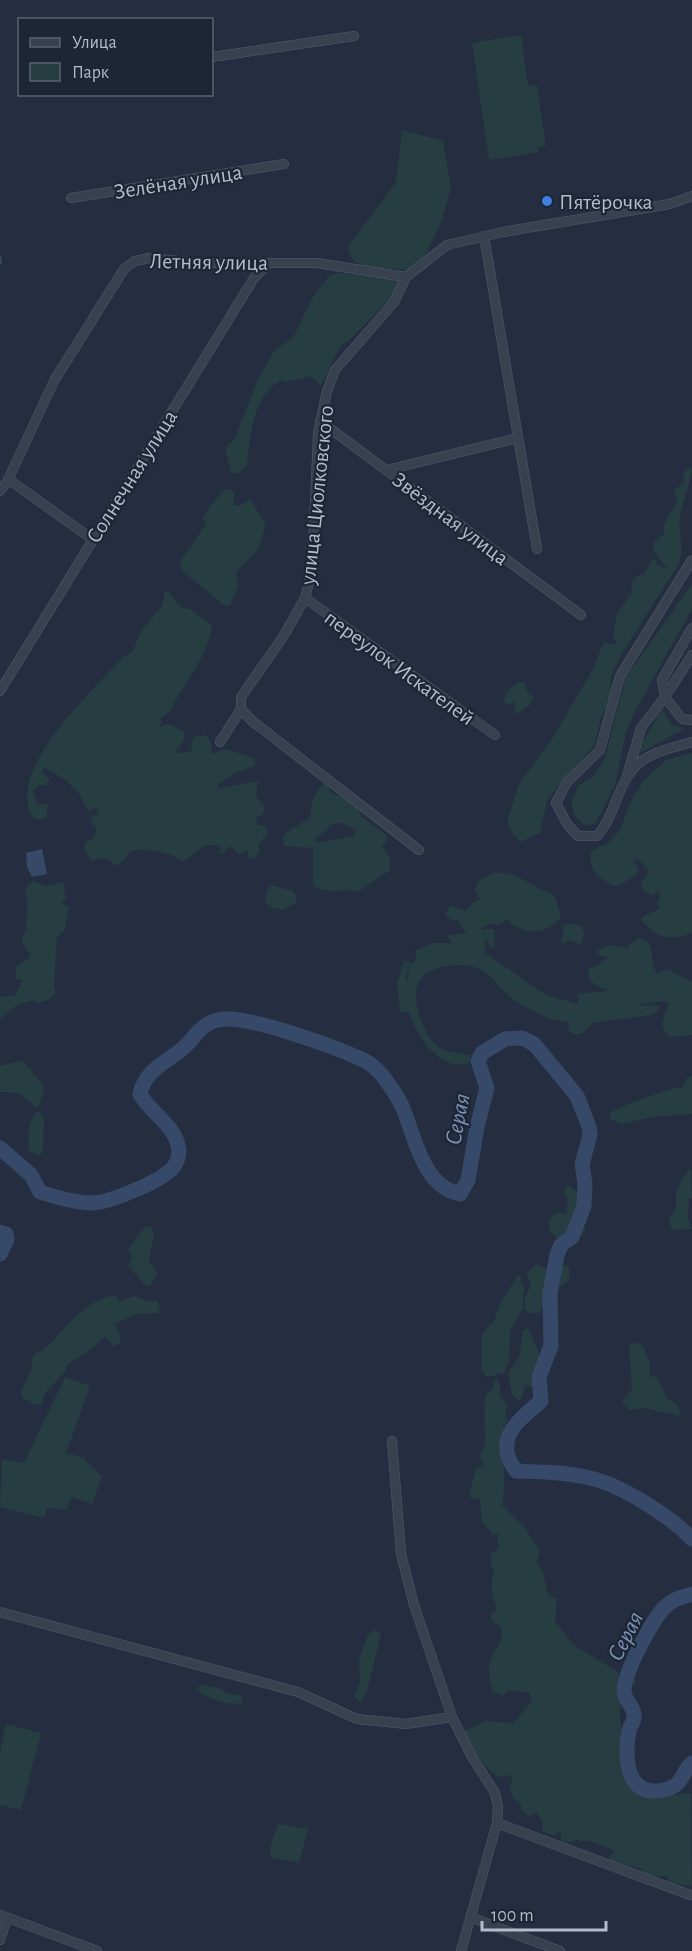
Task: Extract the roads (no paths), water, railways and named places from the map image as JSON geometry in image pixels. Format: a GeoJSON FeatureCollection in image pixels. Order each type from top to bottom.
{"type":"FeatureCollection","features":[{"type":"Feature","properties":{"kind":"street"},"geometry":{"type":"LineString","coordinates":[[213,57],[354,36]]}},
{"type":"Feature","properties":{"kind":"street","name":"Зелёная улица"},"geometry":{"type":"LineString","coordinates":[[71,198],[284,164]]}},
{"type":"Feature","properties":{"kind":"street"},"geometry":{"type":"LineString","coordinates":[[406,277],[447,245],[484,236],[670,204],[692,196]]}},
{"type":"Feature","properties":{"kind":"street"},"geometry":{"type":"LineString","coordinates":[[484,236],[537,549]]}},
{"type":"Feature","properties":{"kind":"street","name":"Летняя улица"},"geometry":{"type":"LineString","coordinates":[[0,491],[8,479],[54,381],[124,268],[135,261],[149,258],[198,262],[317,263],[406,277]]}},
{"type":"Feature","properties":{"kind":"street","name":"Солнечная улица"},"geometry":{"type":"LineString","coordinates":[[0,692],[254,278],[268,264]]}},
{"type":"Feature","properties":{"kind":"street","name":"улица Циолковского"},"geometry":{"type":"LineString","coordinates":[[220,741],[242,710],[241,697],[284,637],[305,598],[313,537],[320,421],[335,370],[394,302],[406,277]]}},
{"type":"Feature","properties":{"kind":"street","name":"Звёздная улица"},"geometry":{"type":"LineString","coordinates":[[320,421],[581,615]]}},
{"type":"Feature","properties":{"kind":"street"},"geometry":{"type":"LineString","coordinates":[[387,470],[518,438]]}},
{"type":"Feature","properties":{"kind":"street"},"geometry":{"type":"LineString","coordinates":[[8,479],[92,539]]}},
{"type":"Feature","properties":{"kind":"street"},"geometry":{"type":"LineString","coordinates":[[692,560],[620,676],[600,750],[567,782],[556,803],[567,824],[578,836],[597,836],[613,813],[627,778],[641,728],[665,698],[692,655]]}},
{"type":"Feature","properties":{"kind":"street","name":"переулок Искателей"},"geometry":{"type":"LineString","coordinates":[[305,598],[495,735]]}},
{"type":"Feature","properties":{"kind":"street"},"geometry":{"type":"LineString","coordinates":[[692,628],[662,680],[665,698],[682,719],[692,720]]}},
{"type":"Feature","properties":{"kind":"street"},"geometry":{"type":"LineString","coordinates":[[242,710],[252,721],[418,850]]}},
{"type":"Feature","properties":{"kind":"street"},"geometry":{"type":"LineString","coordinates":[[627,778],[639,764],[655,754],[692,741]]}},
{"type":"Feature","properties":{"kind":"street"},"geometry":{"type":"LineString","coordinates":[[392,1441],[401,1554],[414,1605],[452,1718],[472,1757],[495,1793],[498,1807],[497,1823],[461,1951]]}},
{"type":"Feature","properties":{"kind":"street"},"geometry":{"type":"LineString","coordinates":[[0,1612],[297,1692],[357,1719],[406,1724],[452,1718]]}},
{"type":"Feature","properties":{"kind":"street"},"geometry":{"type":"LineString","coordinates":[[497,1823],[690,1894]]}},
{"type":"Feature","properties":{"kind":"street"},"geometry":{"type":"LineString","coordinates":[[0,1940],[3,1916],[97,1951]]}},
{"type":"Feature","properties":{"kind":"street"},"geometry":{"type":"LineString","coordinates":[[470,1917],[560,1951]]}},
{"type":"Feature","properties":{"kind":"water"},"geometry":{"type":"Polygon","coordinates":[[[42,849],[47,874],[32,877],[27,867],[26,853],[42,849]]]}},
{"type":"Feature","properties":{"kind":"waterway"},"geometry":{"type":"LineString","coordinates":[[0,256],[1,263]]}},
{"type":"Feature","properties":{"kind":"waterway","name":"Серая"},"geometry":{"type":"LineString","coordinates":[[0,1148],[31,1175],[40,1192],[67,1199],[88,1203],[101,1202],[153,1182],[172,1169],[179,1150],[173,1133],[140,1094],[143,1084],[155,1069],[185,1046],[206,1025],[225,1019],[238,1020],[316,1041],[368,1062],[383,1077],[400,1103],[428,1171],[447,1189],[460,1194],[468,1180],[477,1127],[487,1088],[478,1061],[482,1053],[505,1039],[522,1038],[534,1044],[577,1096],[590,1135],[582,1164],[585,1184],[584,1206],[572,1237],[561,1245],[557,1255],[550,1293],[551,1346],[539,1377],[541,1401],[511,1432],[507,1440],[509,1460],[516,1471],[581,1476],[616,1487],[658,1511],[692,1539]]}},
{"type":"Feature","properties":{"kind":"waterway","name":"Серая"},"geometry":{"type":"LineString","coordinates":[[0,1232],[6,1234],[7,1239],[0,1254]]}},
{"type":"Feature","properties":{"kind":"waterway","name":"Серая"},"geometry":{"type":"LineString","coordinates":[[692,1594],[673,1601],[661,1611],[635,1657],[624,1689],[625,1697],[634,1714],[629,1730],[627,1752],[630,1774],[635,1782],[651,1791],[671,1788],[680,1781],[692,1763]]}},
{"type":"Feature","properties":{"kind":"place","name":"Пятёрочка"},"geometry":{"type":"Point","coordinates":[547,201]}}]}
